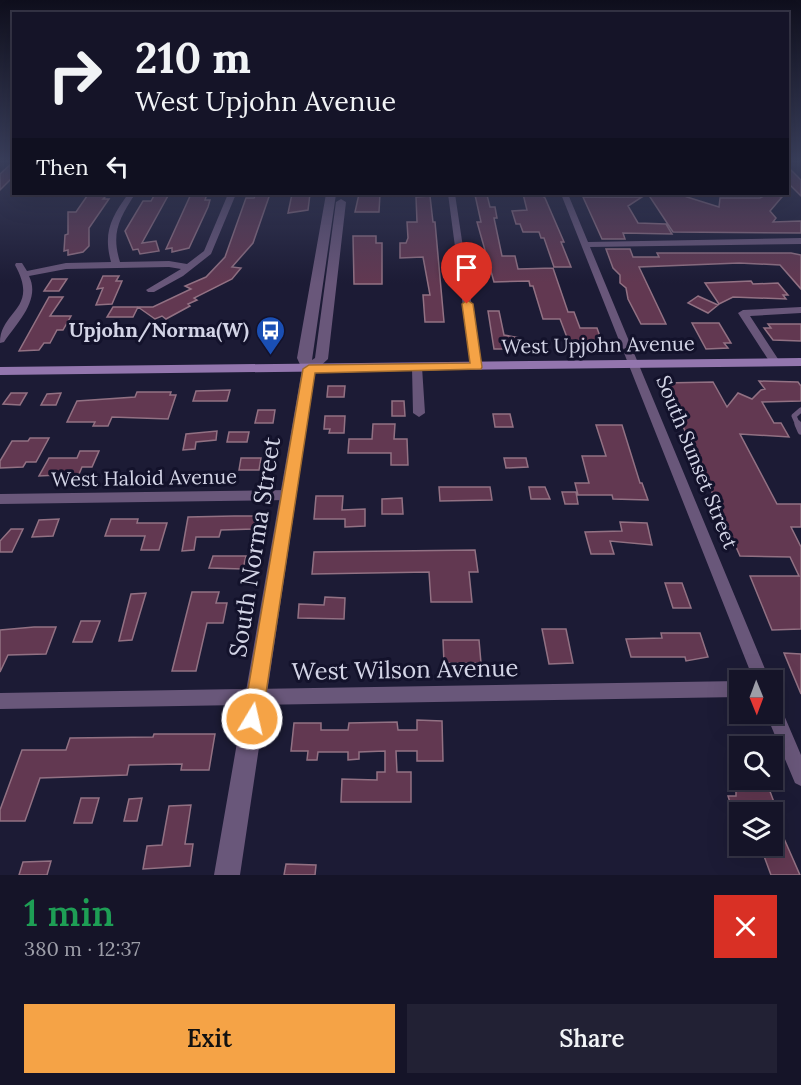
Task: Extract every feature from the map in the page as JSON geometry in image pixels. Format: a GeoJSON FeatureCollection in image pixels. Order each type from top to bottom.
{"type":"FeatureCollection","features":[{"type":"Feature","properties":{"kind":"main road","name":"West Upjohn Avenue"},"geometry":{"type":"LineString","coordinates":[[0,371],[801,362]]}},
{"type":"Feature","properties":{"kind":"street"},"geometry":{"type":"LineString","coordinates":[[116,265],[110,233],[117,214],[126,201]]}},
{"type":"Feature","properties":{"kind":"street"},"geometry":{"type":"LineString","coordinates":[[151,290],[189,267],[208,252],[229,201]]}},
{"type":"Feature","properties":{"kind":"street","name":"South Norma Street"},"geometry":{"type":"LineString","coordinates":[[227,875],[309,369],[304,358],[330,201]]}},
{"type":"Feature","properties":{"kind":"street","name":"South Norma Street"},"geometry":{"type":"LineString","coordinates":[[309,369],[321,359],[341,201]]}},
{"type":"Feature","properties":{"kind":"street"},"geometry":{"type":"LineString","coordinates":[[452,201],[476,367]]}},
{"type":"Feature","properties":{"kind":"street","name":"South Sunset Street"},"geometry":{"type":"LineString","coordinates":[[567,201],[758,670]]}},
{"type":"Feature","properties":{"kind":"street"},"geometry":{"type":"LineString","coordinates":[[585,245],[801,241]]}},
{"type":"Feature","properties":{"kind":"street"},"geometry":{"type":"LineString","coordinates":[[0,340],[17,316],[27,293],[28,283],[21,269],[170,264],[189,267]]}},
{"type":"Feature","properties":{"kind":"street"},"geometry":{"type":"LineString","coordinates":[[775,362],[742,313],[801,310]]}},
{"type":"Feature","properties":{"kind":"street"},"geometry":{"type":"LineString","coordinates":[[417,367],[419,413]]}},
{"type":"Feature","properties":{"kind":"street","name":"West Haloid Avenue"},"geometry":{"type":"LineString","coordinates":[[0,499],[289,495]]}},
{"type":"Feature","properties":{"kind":"street","name":"West Wilson Avenue"},"geometry":{"type":"LineString","coordinates":[[0,701],[729,689]]}},
{"type":"Feature","properties":{"kind":"street"},"geometry":{"type":"LineString","coordinates":[[779,724],[801,777]]}},
{"type":"Feature","properties":{"kind":"lane"},"geometry":{"type":"LineString","coordinates":[[801,410],[794,416],[801,431]]}},
{"type":"Feature","properties":{"kind":"building"},"geometry":{"type":"Polygon","coordinates":[[[84,201],[108,201],[89,228],[89,246],[83,252],[68,255],[68,250],[64,251],[65,235],[68,234],[68,212],[76,212],[84,201]]]}},
{"type":"Feature","properties":{"kind":"building"},"geometry":{"type":"Polygon","coordinates":[[[143,201],[165,201],[142,243],[156,241],[159,251],[140,254],[138,249],[133,250],[125,231],[143,201]]]}},
{"type":"Feature","properties":{"kind":"building"},"geometry":{"type":"Polygon","coordinates":[[[188,201],[210,201],[189,248],[172,252],[172,248],[166,249],[188,201]]]}},
{"type":"Feature","properties":{"kind":"building"},"geometry":{"type":"Polygon","coordinates":[[[245,201],[268,201],[253,243],[232,267],[241,268],[232,279],[194,298],[197,300],[188,304],[190,306],[166,319],[162,316],[155,319],[138,307],[153,307],[191,289],[185,286],[206,277],[225,257],[245,201]]]}},
{"type":"Feature","properties":{"kind":"building"},"geometry":{"type":"Polygon","coordinates":[[[291,201],[309,201],[308,210],[288,213],[291,201]]]}},
{"type":"Feature","properties":{"kind":"building"},"geometry":{"type":"Polygon","coordinates":[[[357,201],[380,201],[379,212],[355,212],[357,201]]]}},
{"type":"Feature","properties":{"kind":"building"},"geometry":{"type":"Polygon","coordinates":[[[416,201],[431,201],[433,222],[435,222],[444,322],[425,322],[423,295],[430,295],[423,257],[400,258],[400,243],[406,243],[408,238],[407,222],[417,222],[416,201]]]}},
{"type":"Feature","properties":{"kind":"building"},"geometry":{"type":"Polygon","coordinates":[[[476,201],[488,201],[490,207],[495,207],[497,218],[494,218],[502,256],[515,256],[518,269],[553,268],[568,312],[574,312],[580,328],[597,328],[602,342],[568,340],[560,319],[543,319],[533,286],[530,286],[529,281],[494,282],[477,222],[481,222],[476,201]]]}},
{"type":"Feature","properties":{"kind":"building"},"geometry":{"type":"Polygon","coordinates":[[[525,201],[546,201],[564,242],[561,242],[571,267],[554,267],[544,238],[541,238],[539,232],[523,232],[520,224],[516,224],[512,211],[527,210],[525,201]]]}},
{"type":"Feature","properties":{"kind":"building"},"geometry":{"type":"Polygon","coordinates":[[[585,201],[636,201],[628,206],[638,223],[666,224],[672,234],[623,233],[625,239],[602,239],[585,201]]]}},
{"type":"Feature","properties":{"kind":"building"},"geometry":{"type":"Polygon","coordinates":[[[652,201],[699,201],[719,207],[720,201],[779,201],[770,211],[776,218],[773,222],[801,221],[801,233],[673,232],[652,201]]]}},
{"type":"Feature","properties":{"kind":"building"},"geometry":{"type":"Polygon","coordinates":[[[353,236],[376,236],[376,243],[382,243],[382,284],[354,284],[353,236]]]}},
{"type":"Feature","properties":{"kind":"building"},"geometry":{"type":"Polygon","coordinates":[[[606,249],[630,249],[633,257],[659,257],[657,253],[791,253],[801,255],[801,289],[780,265],[739,263],[639,267],[666,324],[641,324],[606,249]]]}},
{"type":"Feature","properties":{"kind":"building"},"geometry":{"type":"Polygon","coordinates":[[[103,276],[119,276],[116,281],[122,281],[112,304],[96,305],[103,288],[97,289],[103,276]]]}},
{"type":"Feature","properties":{"kind":"building"},"geometry":{"type":"Polygon","coordinates":[[[52,279],[67,279],[59,291],[44,291],[52,279]]]}},
{"type":"Feature","properties":{"kind":"building"},"geometry":{"type":"Polygon","coordinates":[[[751,281],[753,284],[778,283],[788,295],[783,295],[786,299],[733,297],[719,304],[705,283],[751,281]]]}},
{"type":"Feature","properties":{"kind":"building"},"geometry":{"type":"Polygon","coordinates":[[[698,296],[718,305],[708,313],[688,303],[698,296]]]}},
{"type":"Feature","properties":{"kind":"building"},"geometry":{"type":"Polygon","coordinates":[[[49,297],[63,297],[50,316],[71,316],[63,330],[57,330],[50,343],[44,343],[39,350],[19,351],[49,297]]]}},
{"type":"Feature","properties":{"kind":"building"},"geometry":{"type":"Polygon","coordinates":[[[113,307],[138,307],[133,317],[107,317],[113,307]]]}},
{"type":"Feature","properties":{"kind":"building"},"geometry":{"type":"Polygon","coordinates":[[[488,311],[499,311],[504,335],[520,338],[522,349],[494,349],[488,311]]]}},
{"type":"Feature","properties":{"kind":"building"},"geometry":{"type":"Polygon","coordinates":[[[692,323],[719,323],[731,343],[724,343],[728,348],[706,349],[692,323]]]}},
{"type":"Feature","properties":{"kind":"building"},"geometry":{"type":"Polygon","coordinates":[[[768,324],[801,324],[801,341],[773,340],[764,328],[771,328],[768,324]]]}},
{"type":"Feature","properties":{"kind":"building"},"geometry":{"type":"Polygon","coordinates":[[[759,381],[798,382],[801,386],[801,401],[762,402],[774,423],[781,423],[789,437],[740,434],[777,504],[801,504],[801,527],[791,527],[801,547],[801,629],[772,630],[750,576],[799,576],[790,557],[740,556],[664,383],[713,382],[727,407],[738,393],[752,399],[765,389],[759,381]]]}},
{"type":"Feature","properties":{"kind":"building"},"geometry":{"type":"Polygon","coordinates":[[[328,386],[345,386],[344,397],[327,397],[328,386]]]}},
{"type":"Feature","properties":{"kind":"building"},"geometry":{"type":"Polygon","coordinates":[[[230,390],[227,401],[193,401],[196,391],[230,390]]]}},
{"type":"Feature","properties":{"kind":"building"},"geometry":{"type":"Polygon","coordinates":[[[137,392],[171,392],[170,395],[176,395],[168,419],[112,417],[108,426],[93,426],[95,422],[67,422],[77,401],[135,397],[137,392]]]}},
{"type":"Feature","properties":{"kind":"building"},"geometry":{"type":"Polygon","coordinates":[[[11,393],[27,393],[20,405],[3,404],[11,393]]]}},
{"type":"Feature","properties":{"kind":"building"},"geometry":{"type":"Polygon","coordinates":[[[61,393],[56,405],[41,405],[47,394],[61,393]]]}},
{"type":"Feature","properties":{"kind":"building"},"geometry":{"type":"Polygon","coordinates":[[[392,401],[404,401],[405,416],[392,416],[392,401]]]}},
{"type":"Feature","properties":{"kind":"building"},"geometry":{"type":"Polygon","coordinates":[[[258,410],[275,410],[273,423],[255,423],[258,410]]]}},
{"type":"Feature","properties":{"kind":"building"},"geometry":{"type":"Polygon","coordinates":[[[493,414],[510,414],[513,427],[495,427],[493,414]]]}},
{"type":"Feature","properties":{"kind":"building"},"geometry":{"type":"Polygon","coordinates":[[[325,416],[345,416],[344,433],[329,433],[330,429],[324,429],[325,416]]]}},
{"type":"Feature","properties":{"kind":"building"},"geometry":{"type":"Polygon","coordinates":[[[373,424],[395,424],[394,439],[407,439],[408,465],[391,465],[391,453],[348,453],[349,439],[372,439],[373,424]]]}},
{"type":"Feature","properties":{"kind":"building"},"geometry":{"type":"Polygon","coordinates":[[[596,425],[622,425],[640,483],[642,483],[648,500],[613,499],[612,495],[578,495],[575,483],[589,483],[582,456],[606,456],[596,425]]]}},
{"type":"Feature","properties":{"kind":"building"},"geometry":{"type":"Polygon","coordinates":[[[217,431],[216,440],[196,442],[195,449],[183,450],[186,434],[217,431]]]}},
{"type":"Feature","properties":{"kind":"building"},"geometry":{"type":"Polygon","coordinates":[[[229,432],[249,432],[247,442],[227,442],[229,432]]]}},
{"type":"Feature","properties":{"kind":"building"},"geometry":{"type":"Polygon","coordinates":[[[30,438],[49,438],[36,462],[26,462],[23,467],[0,468],[0,461],[12,441],[28,441],[30,438]]]}},
{"type":"Feature","properties":{"kind":"building"},"geometry":{"type":"Polygon","coordinates":[[[80,451],[99,451],[92,467],[82,467],[79,474],[39,476],[49,458],[77,458],[80,451]]]}},
{"type":"Feature","properties":{"kind":"building"},"geometry":{"type":"Polygon","coordinates":[[[241,458],[261,458],[259,470],[239,470],[241,458]]]}},
{"type":"Feature","properties":{"kind":"building"},"geometry":{"type":"Polygon","coordinates":[[[504,458],[526,458],[528,467],[506,468],[504,458]]]}},
{"type":"Feature","properties":{"kind":"building"},"geometry":{"type":"Polygon","coordinates":[[[439,487],[490,487],[492,500],[440,501],[439,487]]]}},
{"type":"Feature","properties":{"kind":"building"},"geometry":{"type":"Polygon","coordinates":[[[529,487],[545,487],[550,499],[531,499],[529,487]]]}},
{"type":"Feature","properties":{"kind":"building"},"geometry":{"type":"Polygon","coordinates":[[[562,492],[576,492],[578,504],[565,504],[562,492]]]}},
{"type":"Feature","properties":{"kind":"building"},"geometry":{"type":"Polygon","coordinates":[[[316,496],[343,496],[342,510],[365,509],[365,526],[345,527],[345,519],[314,519],[316,496]]]}},
{"type":"Feature","properties":{"kind":"building"},"geometry":{"type":"Polygon","coordinates":[[[402,498],[403,514],[382,514],[382,499],[402,498]]]}},
{"type":"Feature","properties":{"kind":"building"},"geometry":{"type":"Polygon","coordinates":[[[256,516],[254,529],[221,530],[219,537],[196,537],[194,550],[182,551],[188,517],[256,516]]]}},
{"type":"Feature","properties":{"kind":"building"},"geometry":{"type":"Polygon","coordinates":[[[59,519],[53,536],[32,537],[39,520],[59,519]]]}},
{"type":"Feature","properties":{"kind":"building"},"geometry":{"type":"Polygon","coordinates":[[[111,519],[138,519],[137,523],[167,523],[159,550],[141,550],[145,536],[105,536],[111,519]]]}},
{"type":"Feature","properties":{"kind":"building"},"geometry":{"type":"Polygon","coordinates":[[[620,522],[647,523],[652,545],[610,541],[614,554],[591,554],[585,532],[622,531],[620,522]]]}},
{"type":"Feature","properties":{"kind":"building"},"geometry":{"type":"Polygon","coordinates":[[[11,529],[23,529],[12,552],[0,552],[0,541],[11,529]]]}},
{"type":"Feature","properties":{"kind":"building"},"geometry":{"type":"Polygon","coordinates":[[[475,550],[478,572],[469,572],[472,602],[431,602],[429,572],[312,574],[314,552],[475,550]]]}},
{"type":"Feature","properties":{"kind":"building"},"geometry":{"type":"Polygon","coordinates":[[[213,556],[246,556],[243,569],[209,568],[213,556]]]}},
{"type":"Feature","properties":{"kind":"building"},"geometry":{"type":"Polygon","coordinates":[[[665,583],[682,583],[691,608],[673,608],[665,583]]]}},
{"type":"Feature","properties":{"kind":"building"},"geometry":{"type":"Polygon","coordinates":[[[192,592],[219,592],[216,603],[227,603],[223,623],[207,623],[196,671],[172,671],[192,592]]]}},
{"type":"Feature","properties":{"kind":"building"},"geometry":{"type":"Polygon","coordinates":[[[146,593],[132,640],[119,641],[131,594],[146,593]]]}},
{"type":"Feature","properties":{"kind":"building"},"geometry":{"type":"Polygon","coordinates":[[[325,597],[345,598],[344,619],[298,618],[299,604],[324,605],[325,597]]]}},
{"type":"Feature","properties":{"kind":"building"},"geometry":{"type":"Polygon","coordinates":[[[81,621],[100,621],[92,642],[73,642],[81,621]]]}},
{"type":"Feature","properties":{"kind":"building"},"geometry":{"type":"Polygon","coordinates":[[[56,627],[46,654],[8,655],[0,672],[0,630],[56,627]]]}},
{"type":"Feature","properties":{"kind":"building"},"geometry":{"type":"Polygon","coordinates":[[[542,629],[566,629],[573,663],[549,664],[542,629]]]}},
{"type":"Feature","properties":{"kind":"building"},"geometry":{"type":"Polygon","coordinates":[[[661,633],[700,633],[708,657],[686,661],[685,657],[631,657],[626,639],[662,638],[661,633]]]}},
{"type":"Feature","properties":{"kind":"building"},"geometry":{"type":"Polygon","coordinates":[[[443,640],[479,640],[481,663],[444,663],[443,640]]]}},
{"type":"Feature","properties":{"kind":"building"},"geometry":{"type":"Polygon","coordinates":[[[784,653],[801,654],[801,694],[784,653]]]}},
{"type":"Feature","properties":{"kind":"building"},"geometry":{"type":"Polygon","coordinates":[[[417,720],[442,721],[443,761],[417,761],[417,751],[396,751],[397,772],[411,772],[411,802],[341,802],[342,779],[377,780],[377,772],[385,772],[385,751],[359,752],[359,759],[348,760],[348,752],[318,752],[317,760],[307,760],[308,751],[291,751],[294,723],[321,723],[321,730],[348,730],[349,723],[397,722],[398,730],[417,730],[417,720]]]}},
{"type":"Feature","properties":{"kind":"building"},"geometry":{"type":"Polygon","coordinates":[[[154,734],[215,734],[209,770],[181,770],[182,764],[129,765],[127,775],[40,778],[25,821],[0,821],[0,810],[22,750],[66,750],[70,738],[153,737],[154,734]]]}},
{"type":"Feature","properties":{"kind":"building"},"geometry":{"type":"Polygon","coordinates":[[[736,790],[769,790],[774,802],[730,802],[728,796],[736,796],[736,790]]]}},
{"type":"Feature","properties":{"kind":"building"},"geometry":{"type":"Polygon","coordinates":[[[81,798],[99,798],[92,823],[74,823],[81,798]]]}},
{"type":"Feature","properties":{"kind":"building"},"geometry":{"type":"Polygon","coordinates":[[[142,798],[137,821],[124,821],[129,799],[142,798]]]}},
{"type":"Feature","properties":{"kind":"building"},"geometry":{"type":"Polygon","coordinates":[[[191,805],[185,844],[193,844],[190,866],[143,869],[147,846],[162,845],[169,806],[191,805]]]}},
{"type":"Feature","properties":{"kind":"building"},"geometry":{"type":"Polygon","coordinates":[[[783,836],[800,875],[771,875],[764,856],[783,856],[783,836]]]}},
{"type":"Feature","properties":{"kind":"building"},"geometry":{"type":"Polygon","coordinates":[[[51,861],[47,875],[19,875],[23,862],[51,861]]]}},
{"type":"Feature","properties":{"kind":"building"},"geometry":{"type":"Polygon","coordinates":[[[286,864],[316,865],[315,875],[284,875],[286,864]]]}},
{"type":"Feature","properties":{"kind":"place","name":"Upjohn/Norma(W)"},"geometry":{"type":"Point","coordinates":[270,356]}},
{"type":"Feature","properties":{"kind":"route"},"geometry":{"type":"LineString","coordinates":[[252,719],[309,369],[476,367],[467,304]]}}]}
